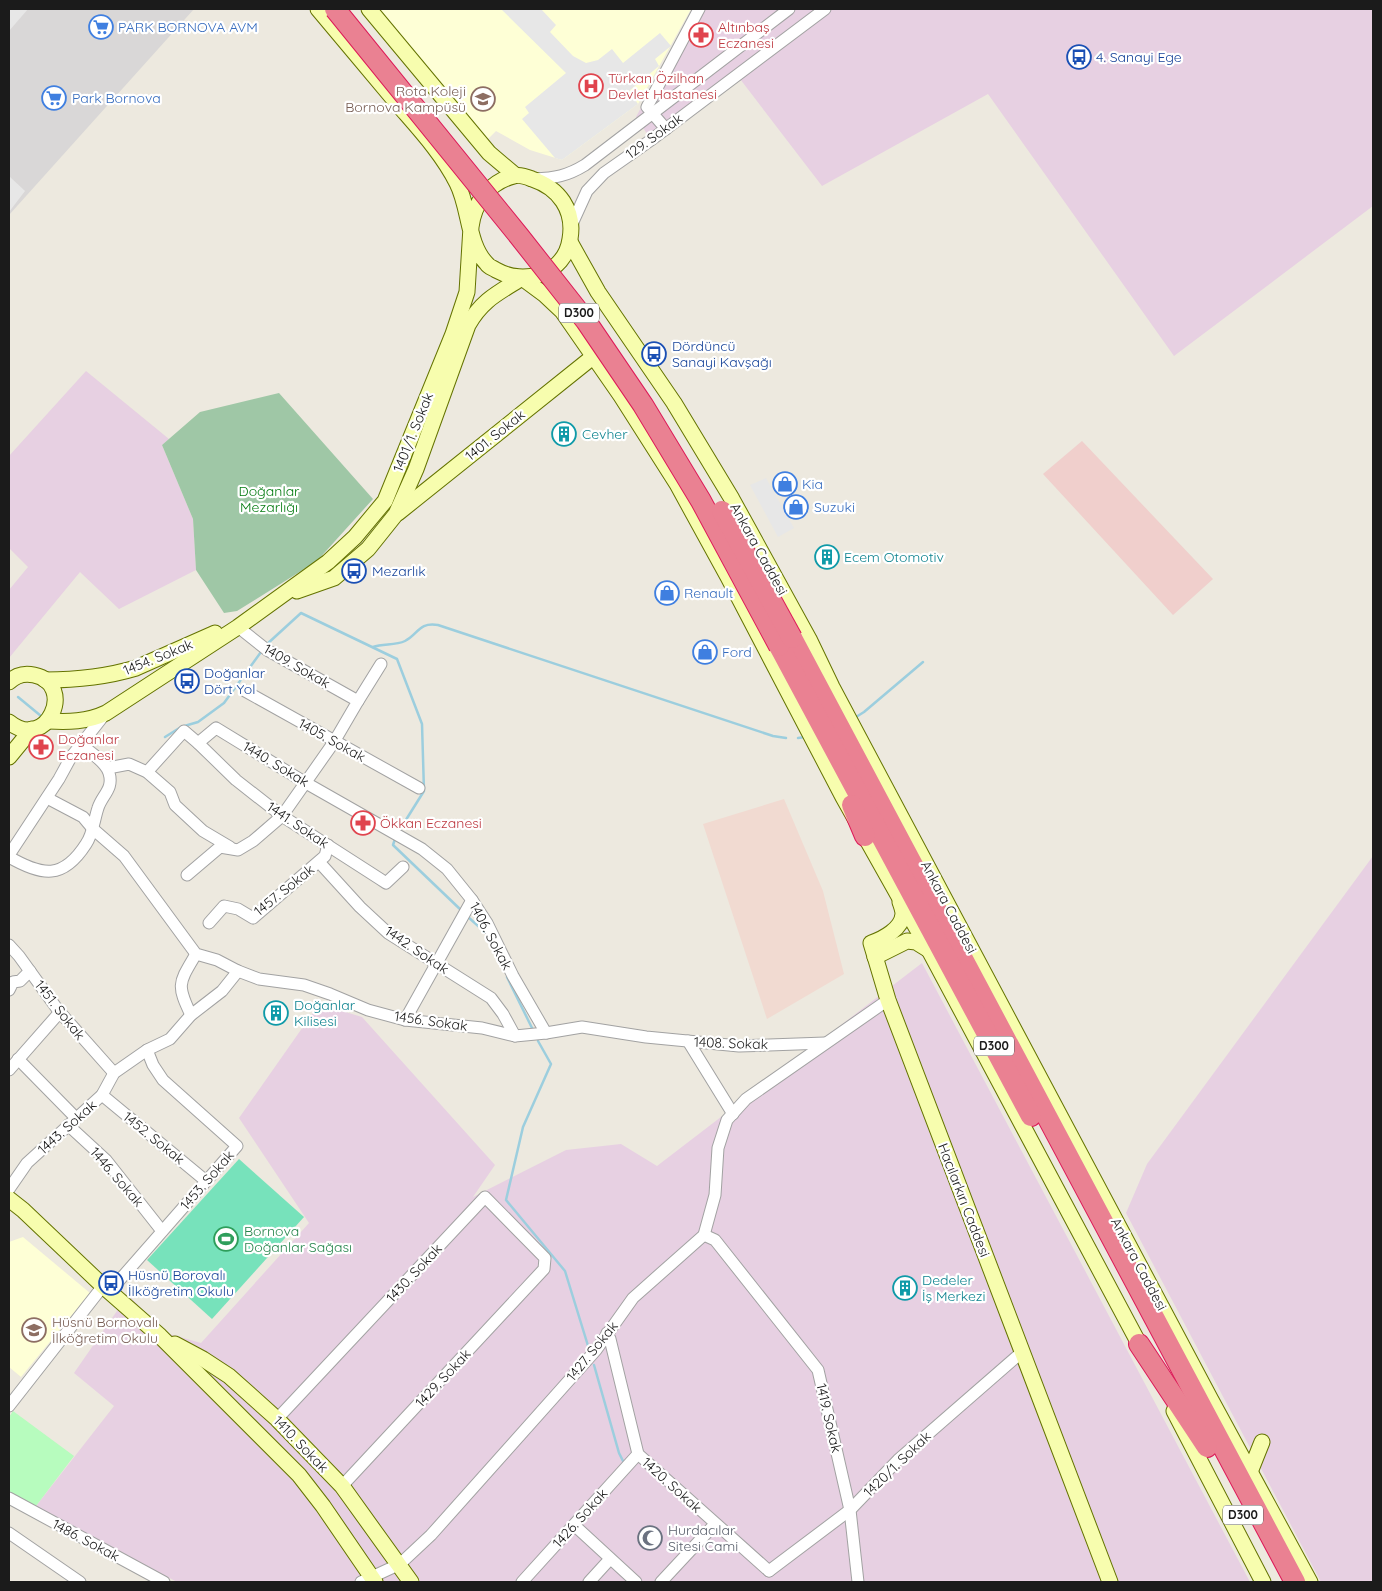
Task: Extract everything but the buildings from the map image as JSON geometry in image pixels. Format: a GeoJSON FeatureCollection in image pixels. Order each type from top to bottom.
{"type":"FeatureCollection","features":[{"type":"Feature","properties":{"kind":"highway","name":"Ankara Caddesi"},"geometry":{"type":"LineString","coordinates":[[335,9],[586,321],[643,406],[701,501],[862,769],[1295,1582]]}},
{"type":"Feature","properties":{"kind":"highway","name":"Ankara Caddesi"},"geometry":{"type":"LineString","coordinates":[[350,9],[531,230],[598,316],[654,398],[714,495],[786,642],[813,708],[1280,1582]]}},
{"type":"Feature","properties":{"kind":"highway"},"geometry":{"type":"LineString","coordinates":[[832,686],[862,769]]}},
{"type":"Feature","properties":{"kind":"highway"},"geometry":{"type":"LineString","coordinates":[[813,708],[865,836]]}},
{"type":"Feature","properties":{"kind":"highway"},"geometry":{"type":"LineString","coordinates":[[1050,1122],[1127,1240]]}},
{"type":"Feature","properties":{"kind":"highway"},"geometry":{"type":"LineString","coordinates":[[1139,1344],[1207,1447]]}},
{"type":"Feature","properties":{"kind":"main road"},"geometry":{"type":"LineString","coordinates":[[318,9],[433,146],[458,184],[471,227],[475,248],[487,265],[507,276],[522,278],[537,276],[549,270],[562,258],[570,242],[572,224],[569,211],[561,196],[545,183],[515,175],[489,153],[369,9]]}},
{"type":"Feature","properties":{"kind":"main road"},"geometry":{"type":"LineString","coordinates":[[471,227],[472,217],[479,200],[498,183],[515,175]]}},
{"type":"Feature","properties":{"kind":"main road","name":"1401/1. Sokak"},"geometry":{"type":"LineString","coordinates":[[106,713],[238,627],[328,562],[355,537],[385,501],[453,334],[467,292],[471,227]]}},
{"type":"Feature","properties":{"kind":"main road","name":"Ankara Caddesi"},"geometry":{"type":"LineString","coordinates":[[570,242],[598,292],[674,403],[732,499],[809,639],[832,686],[1211,1400],[1310,1582]]}},
{"type":"Feature","properties":{"kind":"main road"},"geometry":{"type":"LineString","coordinates":[[522,278],[545,295],[562,311],[594,356],[677,484],[865,836],[929,950],[1139,1344],[1263,1582]]}},
{"type":"Feature","properties":{"kind":"main road","name":"1401/1. Sokak"},"geometry":{"type":"LineString","coordinates":[[281,596],[334,578],[368,549],[396,514],[416,468],[468,325],[476,311],[488,299],[522,278]]}},
{"type":"Feature","properties":{"kind":"main road","name":"1401. Sokak"},"geometry":{"type":"LineString","coordinates":[[396,514],[594,356]]}},
{"type":"Feature","properties":{"kind":"main road","name":"1454. Sokak"},"geometry":{"type":"LineString","coordinates":[[9,682],[19,675],[28,674],[45,680],[102,677],[125,672],[223,630],[238,627]]}},
{"type":"Feature","properties":{"kind":"main road"},"geometry":{"type":"LineString","coordinates":[[9,722],[23,729],[32,729],[48,721],[53,713],[55,695],[45,680]]}},
{"type":"Feature","properties":{"kind":"main road"},"geometry":{"type":"LineString","coordinates":[[48,721],[83,721],[97,718],[106,713]]}},
{"type":"Feature","properties":{"kind":"main road"},"geometry":{"type":"LineString","coordinates":[[9,757],[32,729]]}},
{"type":"Feature","properties":{"kind":"main road"},"geometry":{"type":"LineString","coordinates":[[873,950],[898,925],[903,914],[898,895]]}},
{"type":"Feature","properties":{"kind":"main road"},"geometry":{"type":"LineString","coordinates":[[873,950],[894,946],[907,941],[916,942],[929,950]]}},
{"type":"Feature","properties":{"kind":"main road","name":"Hacılarkırı Caddesi"},"geometry":{"type":"LineString","coordinates":[[873,950],[888,1000],[1110,1582]]}},
{"type":"Feature","properties":{"kind":"main road","name":"1410. Sokak"},"geometry":{"type":"LineString","coordinates":[[9,1199],[160,1336],[299,1475],[324,1506],[369,1580]]}},
{"type":"Feature","properties":{"kind":"main road","name":"1410. Sokak"},"geometry":{"type":"LineString","coordinates":[[160,1336],[203,1359],[229,1376],[277,1419],[342,1486],[400,1564],[411,1582]]}},
{"type":"Feature","properties":{"kind":"main road"},"geometry":{"type":"LineString","coordinates":[[1211,1400],[1231,1409]]}},
{"type":"Feature","properties":{"kind":"main road"},"geometry":{"type":"LineString","coordinates":[[1250,1472],[1262,1442]]}},
{"type":"Feature","properties":{"kind":"street"},"geometry":{"type":"LineString","coordinates":[[666,128],[647,107],[699,9]]}},
{"type":"Feature","properties":{"kind":"street","name":"129. Sokak"},"geometry":{"type":"LineString","coordinates":[[533,179],[557,178],[579,169],[789,9]]}},
{"type":"Feature","properties":{"kind":"street","name":"129. Sokak"},"geometry":{"type":"LineString","coordinates":[[572,224],[580,203],[594,182],[604,172],[825,9]]}},
{"type":"Feature","properties":{"kind":"street","name":"1409. Sokak"},"geometry":{"type":"LineString","coordinates":[[238,627],[267,650],[358,701]]}},
{"type":"Feature","properties":{"kind":"street"},"geometry":{"type":"LineString","coordinates":[[187,876],[220,847],[238,850],[282,816],[334,742],[381,664]]}},
{"type":"Feature","properties":{"kind":"street","name":"1405. Sokak"},"geometry":{"type":"LineString","coordinates":[[245,691],[419,788]]}},
{"type":"Feature","properties":{"kind":"street","name":"1401/1. Sokak"},"geometry":{"type":"LineString","coordinates":[[9,856],[80,744],[106,713]]}},
{"type":"Feature","properties":{"kind":"street","name":"1440. Sokak"},"geometry":{"type":"LineString","coordinates":[[198,743],[216,728],[306,783],[422,849]]}},
{"type":"Feature","properties":{"kind":"street"},"geometry":{"type":"LineString","coordinates":[[147,772],[184,730],[198,743]]}},
{"type":"Feature","properties":{"kind":"street","name":"1441. Sokak"},"geometry":{"type":"LineString","coordinates":[[198,743],[236,780],[282,816],[386,883],[403,867]]}},
{"type":"Feature","properties":{"kind":"street"},"geometry":{"type":"LineString","coordinates":[[9,856],[28,868],[57,872],[67,866],[86,844],[93,829],[99,806],[109,791],[110,776],[108,768],[80,744]]}},
{"type":"Feature","properties":{"kind":"street"},"geometry":{"type":"LineString","coordinates":[[108,768],[128,764],[147,772],[170,792],[175,805],[203,831],[238,850]]}},
{"type":"Feature","properties":{"kind":"street"},"geometry":{"type":"LineString","coordinates":[[47,798],[77,813],[124,856],[196,954],[181,984],[182,995],[191,1015]]}},
{"type":"Feature","properties":{"kind":"street","name":"1457. Sokak"},"geometry":{"type":"LineString","coordinates":[[209,923],[224,906],[238,909],[254,918],[319,862],[325,856],[328,845]]}},
{"type":"Feature","properties":{"kind":"street","name":"1406. Sokak"},"geometry":{"type":"LineString","coordinates":[[422,849],[447,869],[472,900],[487,923],[513,976],[546,1033]]}},
{"type":"Feature","properties":{"kind":"street","name":"1442. Sokak"},"geometry":{"type":"LineString","coordinates":[[319,862],[360,907],[388,933],[491,998],[503,1014],[515,1036]]}},
{"type":"Feature","properties":{"kind":"street"},"geometry":{"type":"LineString","coordinates":[[405,1020],[472,900]]}},
{"type":"Feature","properties":{"kind":"street","name":"1451. Sokak"},"geometry":{"type":"LineString","coordinates":[[9,945],[60,1012],[114,1074]]}},
{"type":"Feature","properties":{"kind":"street","name":"1456. Sokak"},"geometry":{"type":"LineString","coordinates":[[196,954],[217,960],[259,979],[304,985],[368,1010],[405,1020],[482,1028],[515,1036],[582,1027],[646,1037],[688,1041]]}},
{"type":"Feature","properties":{"kind":"street"},"geometry":{"type":"LineString","coordinates":[[9,990],[14,982],[20,981],[30,971]]}},
{"type":"Feature","properties":{"kind":"street","name":"1443. Sokak"},"geometry":{"type":"LineString","coordinates":[[9,1188],[28,1163],[102,1095],[114,1074],[147,1050],[170,1039],[191,1015],[222,991],[238,971]]}},
{"type":"Feature","properties":{"kind":"street"},"geometry":{"type":"LineString","coordinates":[[704,1235],[714,1195],[718,1148],[727,1120],[746,1099],[888,1000]]}},
{"type":"Feature","properties":{"kind":"street"},"geometry":{"type":"LineString","coordinates":[[9,1070],[60,1012]]}},
{"type":"Feature","properties":{"kind":"street","name":"1408. Sokak"},"geometry":{"type":"LineString","coordinates":[[688,1041],[739,1046],[826,1043]]}},
{"type":"Feature","properties":{"kind":"street","name":"1408. Sokak"},"geometry":{"type":"LineString","coordinates":[[688,1041],[733,1114]]}},
{"type":"Feature","properties":{"kind":"street","name":"1453. Sokak"},"geometry":{"type":"LineString","coordinates":[[106,1288],[162,1231],[237,1146],[163,1080],[153,1065],[147,1050]]}},
{"type":"Feature","properties":{"kind":"street","name":"1446. Sokak"},"geometry":{"type":"LineString","coordinates":[[18,1059],[106,1160],[162,1231]]}},
{"type":"Feature","properties":{"kind":"street","name":"1452. Sokak"},"geometry":{"type":"LineString","coordinates":[[102,1095],[206,1181]]}},
{"type":"Feature","properties":{"kind":"street","name":"1430. Sokak"},"geometry":{"type":"LineString","coordinates":[[277,1419],[485,1198],[545,1258],[544,1269]]}},
{"type":"Feature","properties":{"kind":"street","name":"1427. Sokak"},"geometry":{"type":"LineString","coordinates":[[400,1564],[437,1528],[596,1350],[633,1298],[704,1235]]}},
{"type":"Feature","properties":{"kind":"street","name":"1419. Sokak"},"geometry":{"type":"LineString","coordinates":[[704,1235],[716,1240],[818,1370],[850,1510],[858,1582]]}},
{"type":"Feature","properties":{"kind":"street","name":"1429. Sokak"},"geometry":{"type":"LineString","coordinates":[[342,1486],[544,1269]]}},
{"type":"Feature","properties":{"kind":"street"},"geometry":{"type":"LineString","coordinates":[[9,1406],[13,1393],[106,1288]]}},
{"type":"Feature","properties":{"kind":"street","name":"1420. Sokak"},"geometry":{"type":"LineString","coordinates":[[607,1333],[638,1454],[715,1524],[768,1576]]}},
{"type":"Feature","properties":{"kind":"street","name":"1420/1. Sokak"},"geometry":{"type":"LineString","coordinates":[[768,1576],[850,1510],[898,1460],[1022,1352]]}},
{"type":"Feature","properties":{"kind":"street","name":"1426. Sokak"},"geometry":{"type":"LineString","coordinates":[[522,1582],[638,1454]]}},
{"type":"Feature","properties":{"kind":"street","name":"1486. Sokak"},"geometry":{"type":"LineString","coordinates":[[9,1498],[164,1582]]}},
{"type":"Feature","properties":{"kind":"street"},"geometry":{"type":"LineString","coordinates":[[661,1582],[715,1524]]}},
{"type":"Feature","properties":{"kind":"street"},"geometry":{"type":"LineString","coordinates":[[574,1525],[636,1582]]}},
{"type":"Feature","properties":{"kind":"street"},"geometry":{"type":"LineString","coordinates":[[9,1534],[80,1582]]}},
{"type":"Feature","properties":{"kind":"street"},"geometry":{"type":"LineString","coordinates":[[589,1582],[610,1558]]}},
{"type":"Feature","properties":{"kind":"street"},"geometry":{"type":"LineString","coordinates":[[369,1580],[400,1564]]}},
{"type":"Feature","properties":{"kind":"shaded area","name":"Park Bornova"},"geometry":{"type":"Polygon","coordinates":[[[9,9],[194,9],[9,215],[9,9]]]}},
{"type":"Feature","properties":{"kind":"shaded area"},"geometry":{"type":"Polygon","coordinates":[[[9,9],[28,9],[9,31],[9,9]]]}},
{"type":"Feature","properties":{"kind":"shaded area"},"geometry":{"type":"Polygon","coordinates":[[[369,9],[691,9],[638,104],[562,160],[530,150],[496,131],[482,145],[369,9]]]}},
{"type":"Feature","properties":{"kind":"shaded area"},"geometry":{"type":"Polygon","coordinates":[[[501,9],[541,9],[556,25],[550,32],[573,56],[586,63],[598,60],[612,49],[623,63],[660,33],[671,46],[655,59],[659,66],[629,91],[638,104],[562,160],[555,158],[522,119],[529,113],[525,107],[566,73],[501,9]]]}},
{"type":"Feature","properties":{"kind":"shaded area"},"geometry":{"type":"Polygon","coordinates":[[[693,9],[1373,9],[1373,206],[1174,356],[988,94],[822,186],[737,75],[651,140],[636,117],[693,9]]]}},
{"type":"Feature","properties":{"kind":"shaded area"},"geometry":{"type":"Polygon","coordinates":[[[9,176],[25,191],[9,212],[9,176]]]}},
{"type":"Feature","properties":{"kind":"shaded area"},"geometry":{"type":"Polygon","coordinates":[[[86,371],[169,439],[162,445],[193,519],[196,570],[119,609],[80,572],[9,658],[9,590],[28,567],[9,548],[9,456],[86,371]]]}},
{"type":"Feature","properties":{"kind":"shaded area"},"geometry":{"type":"Polygon","coordinates":[[[1082,441],[1213,579],[1173,615],[1043,474],[1082,441]]]}},
{"type":"Feature","properties":{"kind":"shaded area"},"geometry":{"type":"Polygon","coordinates":[[[766,478],[794,528],[778,537],[750,485],[766,478]]]}},
{"type":"Feature","properties":{"kind":"shaded area"},"geometry":{"type":"Polygon","coordinates":[[[784,799],[823,891],[844,974],[767,1019],[703,824],[784,799]]]}},
{"type":"Feature","properties":{"kind":"shaded area"},"geometry":{"type":"Polygon","coordinates":[[[1373,856],[1373,1582],[1321,1582],[1126,1213],[1147,1164],[1373,856]]]}},
{"type":"Feature","properties":{"kind":"shaded area"},"geometry":{"type":"Polygon","coordinates":[[[922,963],[1250,1582],[177,1582],[36,1506],[114,1406],[74,1373],[128,1295],[166,1333],[201,1343],[309,1223],[239,1118],[319,1004],[362,1017],[495,1165],[473,1197],[566,1150],[621,1144],[657,1166],[922,963]]]}},
{"type":"Feature","properties":{"kind":"shaded area","name":"Hüsnü Bornovalı İlköğretim Okulu"},"geometry":{"type":"Polygon","coordinates":[[[23,1237],[90,1293],[21,1377],[9,1367],[9,1242],[23,1237]]]}},
{"type":"Feature","properties":{"kind":"green space","name":"Doğanlar Mezarlığı"},"geometry":{"type":"Polygon","coordinates":[[[279,393],[373,499],[317,561],[237,611],[224,613],[196,570],[193,519],[162,445],[200,412],[279,393]]]}},
{"type":"Feature","properties":{"kind":"green space","name":"Bornova Doğanlar Sağası"},"geometry":{"type":"Polygon","coordinates":[[[239,1159],[304,1217],[212,1319],[147,1260],[239,1159]]]}},
{"type":"Feature","properties":{"kind":"green space"},"geometry":{"type":"Polygon","coordinates":[[[13,1411],[74,1456],[36,1506],[9,1492],[9,1417],[13,1411]]]}},
{"type":"Feature","properties":{"kind":"waterway"},"geometry":{"type":"LineString","coordinates":[[266,645],[301,613],[397,659],[422,724],[424,791],[399,831]]}},
{"type":"Feature","properties":{"kind":"waterway"},"geometry":{"type":"LineString","coordinates":[[373,647],[401,643],[426,625],[438,625],[773,736],[786,738]]}},
{"type":"Feature","properties":{"kind":"waterway"},"geometry":{"type":"LineString","coordinates":[[165,737],[181,727],[198,722],[224,703],[261,652]]}},
{"type":"Feature","properties":{"kind":"waterway"},"geometry":{"type":"LineString","coordinates":[[856,717],[923,662]]}},
{"type":"Feature","properties":{"kind":"waterway"},"geometry":{"type":"LineString","coordinates":[[18,697],[41,716]]}},
{"type":"Feature","properties":{"kind":"waterway"},"geometry":{"type":"LineString","coordinates":[[798,738],[805,737]]}},
{"type":"Feature","properties":{"kind":"waterway"},"geometry":{"type":"LineString","coordinates":[[395,839],[393,845],[462,911]]}},
{"type":"Feature","properties":{"kind":"waterway"},"geometry":{"type":"LineString","coordinates":[[468,917],[485,932]]}},
{"type":"Feature","properties":{"kind":"waterway"},"geometry":{"type":"LineString","coordinates":[[507,977],[533,1030]]}},
{"type":"Feature","properties":{"kind":"waterway"},"geometry":{"type":"LineString","coordinates":[[538,1041],[551,1064],[523,1127],[506,1200],[565,1271],[589,1349]]}},
{"type":"Feature","properties":{"kind":"waterway"},"geometry":{"type":"LineString","coordinates":[[594,1365],[619,1453],[623,1461]]}},
{"type":"Feature","properties":{"kind":"place","name":"PARK BORNOVA AVM"},"geometry":{"type":"Point","coordinates":[101,27]}},
{"type":"Feature","properties":{"kind":"place","name":"Altınbaş Eczanesi"},"geometry":{"type":"Point","coordinates":[701,35]}},
{"type":"Feature","properties":{"kind":"place","name":"4. Sanayi Ege"},"geometry":{"type":"Point","coordinates":[1079,57]}},
{"type":"Feature","properties":{"kind":"place","name":"Türkan Özilhan Devlet Hastanesi"},"geometry":{"type":"Point","coordinates":[591,86]}},
{"type":"Feature","properties":{"kind":"place","name":"Park Bornova"},"geometry":{"type":"Point","coordinates":[54,98]}},
{"type":"Feature","properties":{"kind":"place","name":"Rota Koleji Bornova Kampüsü"},"geometry":{"type":"Point","coordinates":[483,99]}},
{"type":"Feature","properties":{"kind":"place","name":"Dördüncü Sanayi Kavşağı"},"geometry":{"type":"Point","coordinates":[654,354]}},
{"type":"Feature","properties":{"kind":"place","name":"Cevher"},"geometry":{"type":"Point","coordinates":[564,434]}},
{"type":"Feature","properties":{"kind":"place","name":"Kia"},"geometry":{"type":"Point","coordinates":[785,484]}},
{"type":"Feature","properties":{"kind":"place","name":"Suzuki"},"geometry":{"type":"Point","coordinates":[796,507]}},
{"type":"Feature","properties":{"kind":"place","name":"Ecem Otomotiv"},"geometry":{"type":"Point","coordinates":[827,557]}},
{"type":"Feature","properties":{"kind":"place","name":"Mezarlık"},"geometry":{"type":"Point","coordinates":[354,571]}},
{"type":"Feature","properties":{"kind":"place","name":"Renault"},"geometry":{"type":"Point","coordinates":[667,593]}},
{"type":"Feature","properties":{"kind":"place","name":"Ford"},"geometry":{"type":"Point","coordinates":[705,652]}},
{"type":"Feature","properties":{"kind":"place","name":"Doğanlar Dört Yol"},"geometry":{"type":"Point","coordinates":[187,681]}},
{"type":"Feature","properties":{"kind":"place","name":"Doğanlar Eczanesi"},"geometry":{"type":"Point","coordinates":[41,747]}},
{"type":"Feature","properties":{"kind":"place","name":"Ökkan Eczanesi"},"geometry":{"type":"Point","coordinates":[363,823]}},
{"type":"Feature","properties":{"kind":"place","name":"Doğanlar Kilisesi"},"geometry":{"type":"Point","coordinates":[276,1013]}},
{"type":"Feature","properties":{"kind":"place","name":"Bornova Doğanlar Sağası"},"geometry":{"type":"Point","coordinates":[226,1239]}},
{"type":"Feature","properties":{"kind":"place","name":"Hüsnü Borovalı İlköğretim Okulu"},"geometry":{"type":"Point","coordinates":[111,1283]}},
{"type":"Feature","properties":{"kind":"place","name":"Dedeler İş Merkezi"},"geometry":{"type":"Point","coordinates":[905,1288]}},
{"type":"Feature","properties":{"kind":"place","name":"Hüsnü Bornovalı İlköğretim Okulu"},"geometry":{"type":"Point","coordinates":[34,1330]}},
{"type":"Feature","properties":{"kind":"place","name":"Hurdacılar Sitesi Cami"},"geometry":{"type":"Point","coordinates":[650,1538]}}]}
